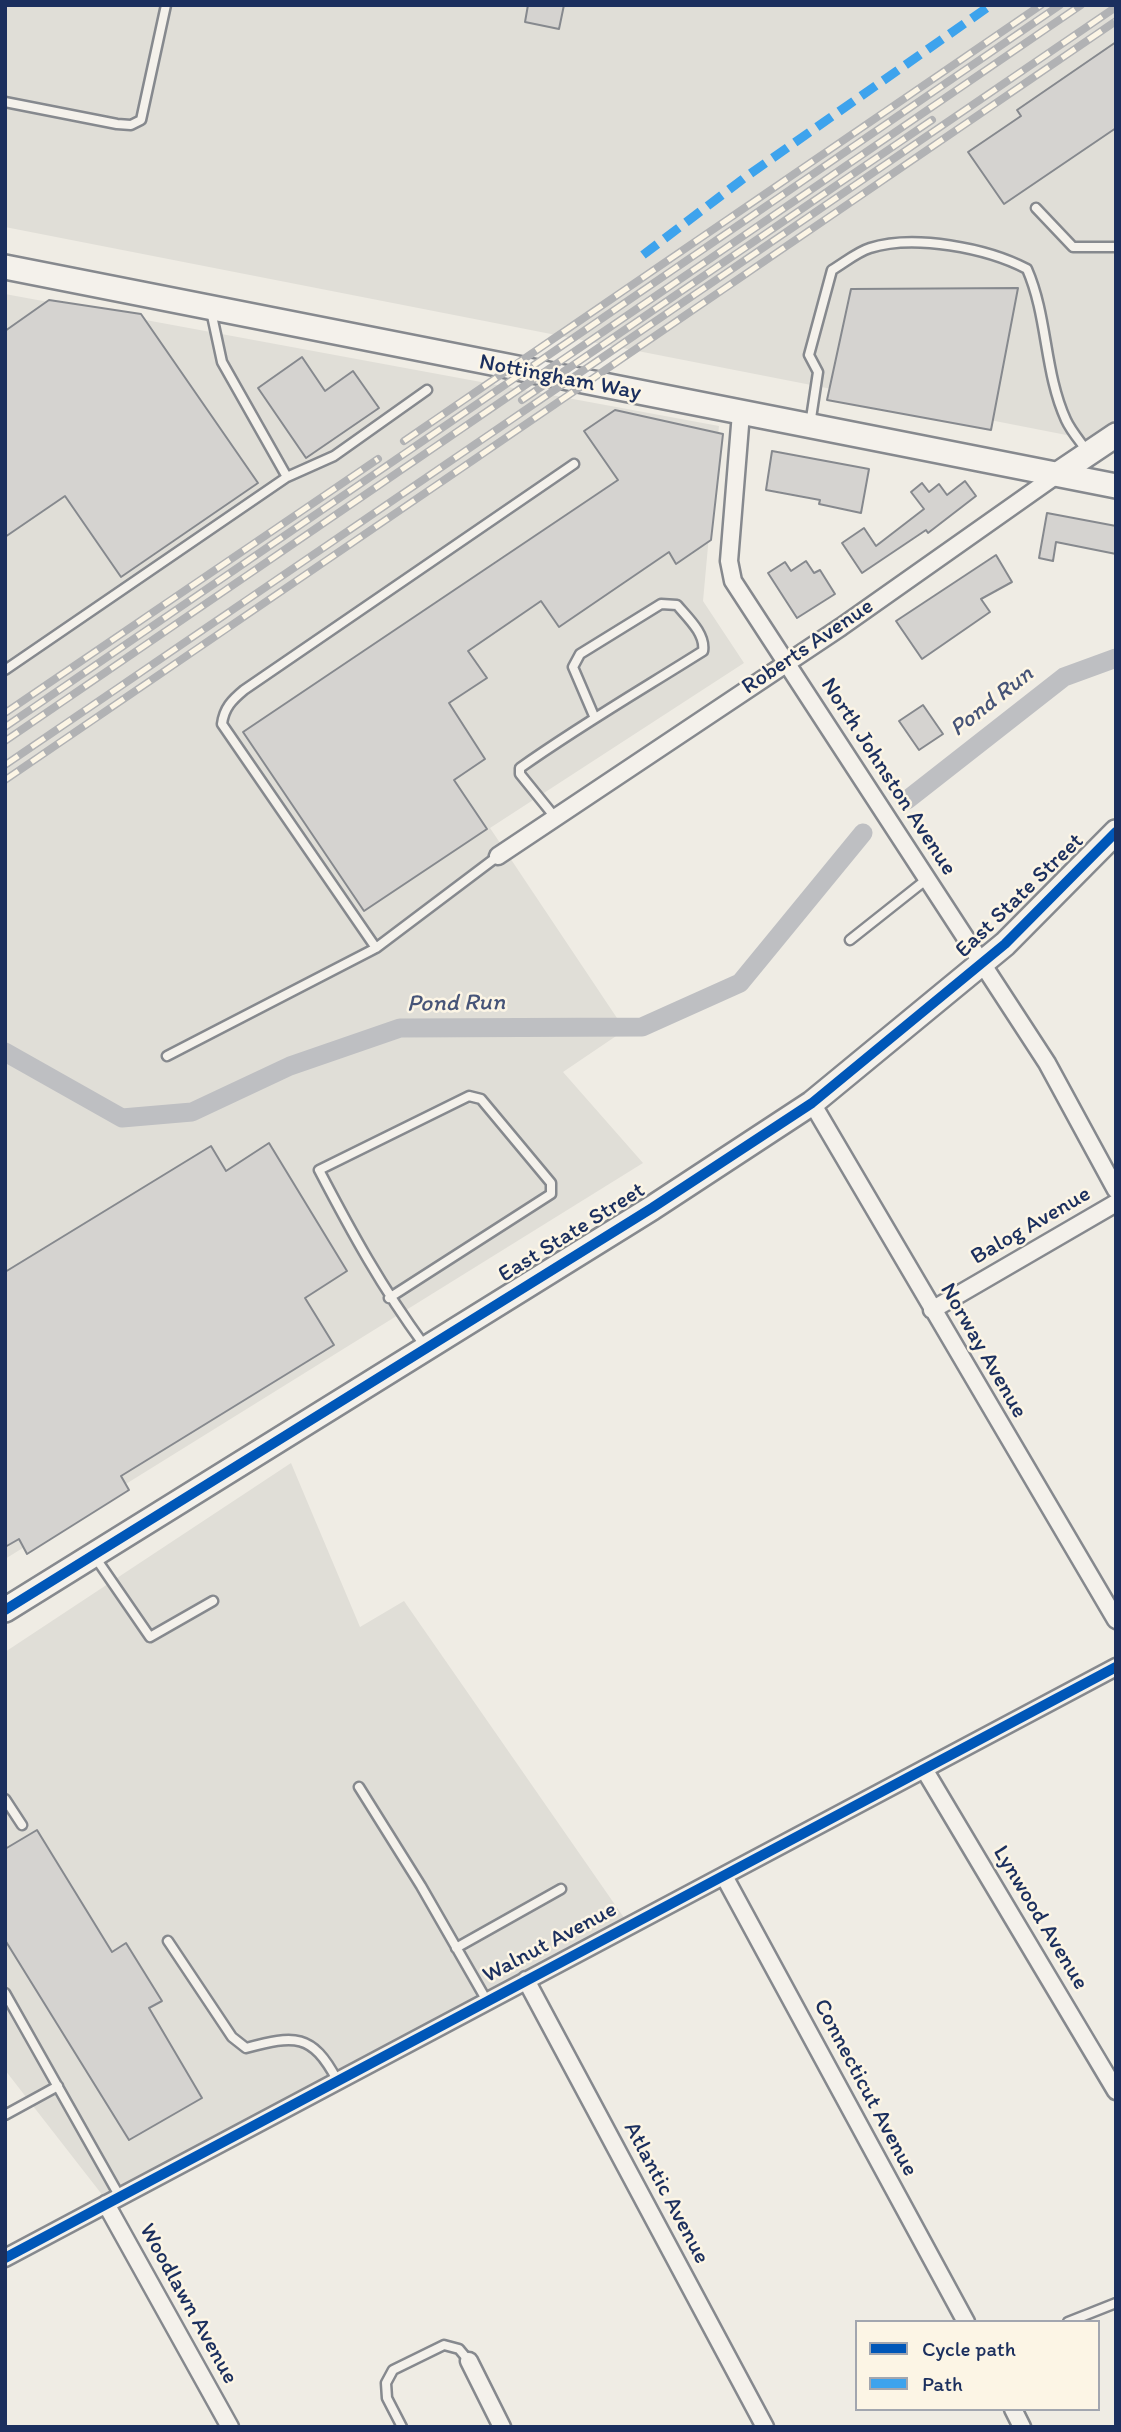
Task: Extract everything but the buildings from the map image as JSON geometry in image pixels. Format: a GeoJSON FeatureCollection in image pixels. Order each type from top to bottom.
{"type":"FeatureCollection","features":[{"type":"Feature","properties":{"kind":"street","name":"Nottingham Way"},"geometry":{"type":"LineString","coordinates":[[5,267],[1116,486]]}},
{"type":"Feature","properties":{"kind":"street","name":"North Johnston Avenue"},"geometry":{"type":"LineString","coordinates":[[741,413],[729,561],[733,581],[984,962],[1047,1063],[1116,1190]]}},
{"type":"Feature","properties":{"kind":"street","name":"Roberts Avenue"},"geometry":{"type":"LineString","coordinates":[[498,856],[554,816],[787,663],[1116,435]]}},
{"type":"Feature","properties":{"kind":"street","name":"East State Street"},"geometry":{"type":"LineString","coordinates":[[5,1610],[652,1208],[812,1103],[984,962],[1116,832]]}},
{"type":"Feature","properties":{"kind":"street","name":"Norway Avenue"},"geometry":{"type":"LineString","coordinates":[[812,1103],[1116,1620]]}},
{"type":"Feature","properties":{"kind":"street","name":"Balog Avenue"},"geometry":{"type":"LineString","coordinates":[[932,1310],[1116,1203]]}},
{"type":"Feature","properties":{"kind":"street","name":"Walnut Avenue"},"geometry":{"type":"LineString","coordinates":[[5,2258],[1116,1667]]}},
{"type":"Feature","properties":{"kind":"street","name":"Lynwood Avenue"},"geometry":{"type":"LineString","coordinates":[[924,1769],[1116,2091]]}},
{"type":"Feature","properties":{"kind":"street","name":"Connecticut Avenue"},"geometry":{"type":"LineString","coordinates":[[724,1876],[964,2320]]}},
{"type":"Feature","properties":{"kind":"street","name":"Atlantic Avenue"},"geometry":{"type":"LineString","coordinates":[[526,1980],[765,2427]]}},
{"type":"Feature","properties":{"kind":"street","name":"Woodlawn Avenue"},"geometry":{"type":"LineString","coordinates":[[113,2200],[230,2427]]}},
{"type":"Feature","properties":{"kind":"street"},"geometry":{"type":"LineString","coordinates":[[469,2361],[502,2427]]}},
{"type":"Feature","properties":{"kind":"street"},"geometry":{"type":"LineString","coordinates":[[1014,2411],[1022,2427]]}},
{"type":"Feature","properties":{"kind":"lane"},"geometry":{"type":"LineString","coordinates":[[5,102],[117,124],[131,125],[141,120],[166,5]]}},
{"type":"Feature","properties":{"kind":"lane"},"geometry":{"type":"LineString","coordinates":[[1036,208],[1073,247],[1116,247]]}},
{"type":"Feature","properties":{"kind":"lane"},"geometry":{"type":"LineString","coordinates":[[810,426],[818,372],[809,355],[832,270],[869,248],[925,242],[985,251],[1027,269],[1037,291],[1056,389],[1066,421],[1089,454]]}},
{"type":"Feature","properties":{"kind":"lane"},"geometry":{"type":"LineString","coordinates":[[211,308],[222,362],[287,477]]}},
{"type":"Feature","properties":{"kind":"lane"},"geometry":{"type":"LineString","coordinates":[[5,670],[287,477],[334,456],[427,390]]}},
{"type":"Feature","properties":{"kind":"lane"},"geometry":{"type":"LineString","coordinates":[[376,948],[222,724],[223,715],[228,704],[244,690],[574,464]]}},
{"type":"Feature","properties":{"kind":"lane"},"geometry":{"type":"LineString","coordinates":[[554,816],[520,774],[520,768],[597,715],[703,651],[704,644],[693,623],[677,605],[661,604],[580,654],[573,667],[597,715]]}},
{"type":"Feature","properties":{"kind":"lane"},"geometry":{"type":"LineString","coordinates":[[167,1056],[376,948],[498,856]]}},
{"type":"Feature","properties":{"kind":"lane"},"geometry":{"type":"LineString","coordinates":[[850,940],[927,879]]}},
{"type":"Feature","properties":{"kind":"lane"},"geometry":{"type":"LineString","coordinates":[[389,1298],[551,1194],[551,1183],[481,1099],[469,1096],[319,1170],[366,1262],[389,1298],[426,1348]]}},
{"type":"Feature","properties":{"kind":"lane"},"geometry":{"type":"LineString","coordinates":[[93,1555],[150,1637],[212,1601]]}},
{"type":"Feature","properties":{"kind":"lane"},"geometry":{"type":"LineString","coordinates":[[359,1787],[421,1886],[487,2001]]}},
{"type":"Feature","properties":{"kind":"lane"},"geometry":{"type":"LineString","coordinates":[[5,1799],[22,1825]]}},
{"type":"Feature","properties":{"kind":"lane"},"geometry":{"type":"LineString","coordinates":[[456,1948],[561,1889]]}},
{"type":"Feature","properties":{"kind":"lane"},"geometry":{"type":"LineString","coordinates":[[168,1941],[232,2037],[246,2048],[300,2039],[323,2053],[337,2080]]}},
{"type":"Feature","properties":{"kind":"lane"},"geometry":{"type":"LineString","coordinates":[[5,1993],[58,2086],[113,2200]]}},
{"type":"Feature","properties":{"kind":"lane"},"geometry":{"type":"LineString","coordinates":[[5,2115],[58,2086]]}},
{"type":"Feature","properties":{"kind":"lane"},"geometry":{"type":"LineString","coordinates":[[1073,2320],[1116,2303]]}},
{"type":"Feature","properties":{"kind":"lane"},"geometry":{"type":"LineString","coordinates":[[402,2427],[387,2398],[386,2383],[393,2370],[444,2345],[459,2348],[469,2361]]}},
{"type":"Feature","properties":{"kind":"shaded area"},"geometry":{"type":"Polygon","coordinates":[[[5,5],[1116,5],[1116,428],[1097,441],[5,227],[5,5]]]}},
{"type":"Feature","properties":{"kind":"shaded area"},"geometry":{"type":"Polygon","coordinates":[[[5,294],[719,426],[703,601],[744,663],[490,828],[625,1030],[563,1072],[643,1163],[5,1559],[5,294]]]}},
{"type":"Feature","properties":{"kind":"shaded area"},"geometry":{"type":"Polygon","coordinates":[[[291,1463],[360,1627],[404,1601],[627,1922],[107,2201],[5,2070],[5,1652],[291,1463]]]}},
{"type":"Feature","properties":{"kind":"waterway","name":"Pond Run"},"geometry":{"type":"LineString","coordinates":[[907,800],[1064,677],[1116,658]]}},
{"type":"Feature","properties":{"kind":"waterway","name":"Pond Run"},"geometry":{"type":"LineString","coordinates":[[5,1052],[122,1118],[192,1112],[290,1066],[400,1028],[642,1027],[740,983],[863,833]]}},
{"type":"Feature","properties":{"kind":"railway"},"geometry":{"type":"LineString","coordinates":[[404,441],[1041,5]]}},
{"type":"Feature","properties":{"kind":"railway"},"geometry":{"type":"LineString","coordinates":[[5,727],[1060,5]]}},
{"type":"Feature","properties":{"kind":"railway"},"geometry":{"type":"LineString","coordinates":[[5,741],[1081,5]]}},
{"type":"Feature","properties":{"kind":"railway"},"geometry":{"type":"LineString","coordinates":[[5,765],[1116,7]]}},
{"type":"Feature","properties":{"kind":"railway"},"geometry":{"type":"LineString","coordinates":[[5,780],[1116,21]]}},
{"type":"Feature","properties":{"kind":"railway"},"geometry":{"type":"LineString","coordinates":[[522,400],[932,120]]}},
{"type":"Feature","properties":{"kind":"railway"},"geometry":{"type":"LineString","coordinates":[[5,713],[378,459]]}},
{"type":"Feature","properties":{"kind":"marked path"},"geometry":{"type":"LineString","coordinates":[[643,255],[747,176],[991,5]]}},
{"type":"Feature","properties":{"kind":"cycle path"},"geometry":{"type":"LineString","coordinates":[[5,1610],[652,1208],[812,1103],[1005,944],[1116,832]]}},
{"type":"Feature","properties":{"kind":"cycle path"},"geometry":{"type":"LineString","coordinates":[[5,2258],[1116,1667]]}}]}
